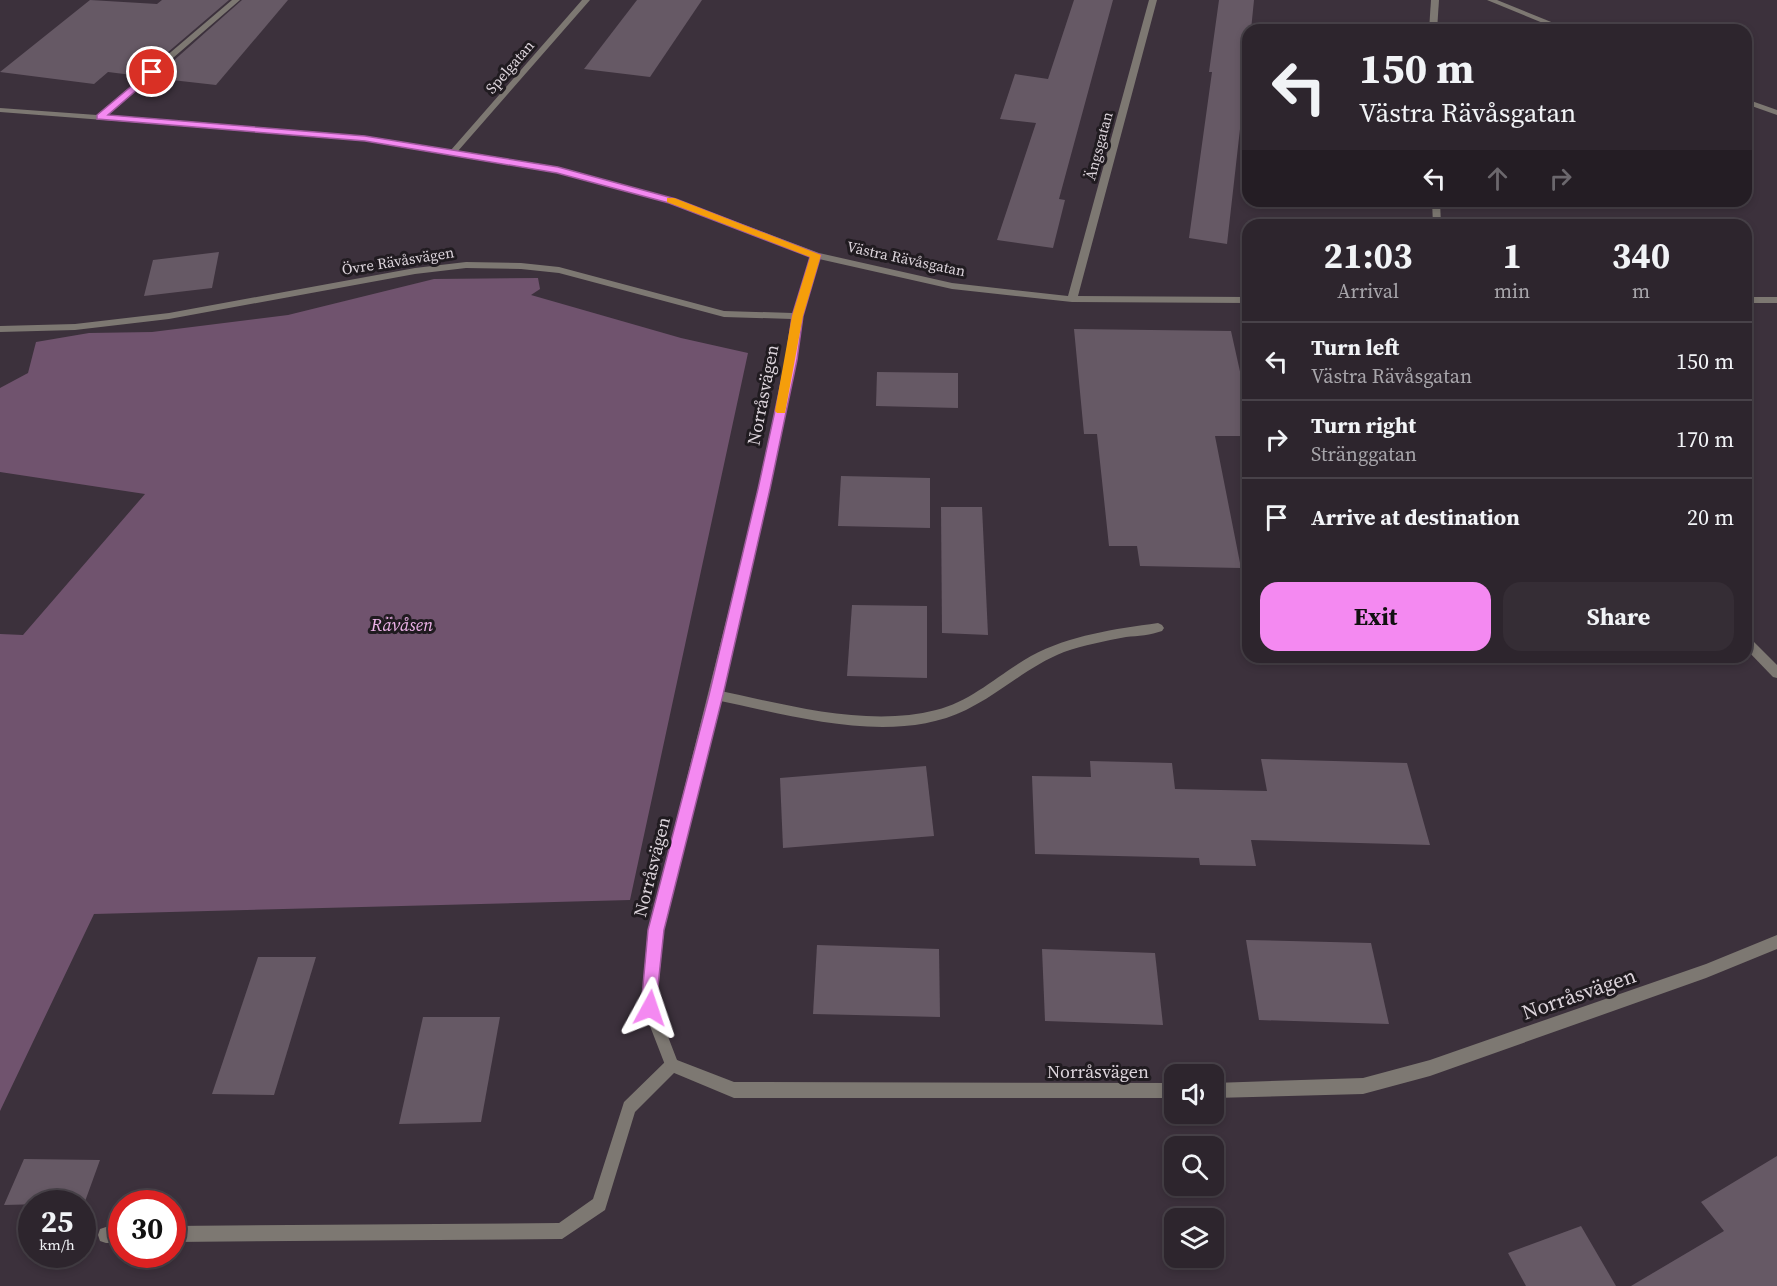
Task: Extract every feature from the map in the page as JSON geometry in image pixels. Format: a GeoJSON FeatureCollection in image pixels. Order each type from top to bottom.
{"type":"FeatureCollection","features":[{"type":"Feature","properties":{"kind":"street"},"geometry":{"type":"LineString","coordinates":[[100,117],[236,0]]}},
{"type":"Feature","properties":{"kind":"street","name":"Spelgatan"},"geometry":{"type":"LineString","coordinates":[[454,151],[586,0]]}},
{"type":"Feature","properties":{"kind":"street","name":"Ängsgatan"},"geometry":{"type":"LineString","coordinates":[[1072,299],[1153,0]]}},
{"type":"Feature","properties":{"kind":"street"},"geometry":{"type":"LineString","coordinates":[[1433,24],[1434,0]]}},
{"type":"Feature","properties":{"kind":"street"},"geometry":{"type":"LineString","coordinates":[[1491,0],[1552,24]]}},
{"type":"Feature","properties":{"kind":"street"},"geometry":{"type":"LineString","coordinates":[[1752,103],[1777,113]]}},
{"type":"Feature","properties":{"kind":"street","name":"Västra Rävåsgatan"},"geometry":{"type":"LineString","coordinates":[[0,110],[290,131],[454,151],[558,170],[662,198],[816,255],[952,286],[1072,299],[1242,300]]}},
{"type":"Feature","properties":{"kind":"street","name":"Norråsvägen"},"geometry":{"type":"LineString","coordinates":[[816,255],[797,316],[792,360],[764,489],[716,695],[656,930],[650,1008],[672,1065],[734,1090],[1164,1091]]}},
{"type":"Feature","properties":{"kind":"street","name":"Övre Rävåsvägen"},"geometry":{"type":"LineString","coordinates":[[0,329],[75,327],[169,316],[415,271],[466,265],[521,266],[559,270],[724,314],[797,316]]}},
{"type":"Feature","properties":{"kind":"street"},"geometry":{"type":"LineString","coordinates":[[1752,300],[1777,300]]}},
{"type":"Feature","properties":{"kind":"street"},"geometry":{"type":"LineString","coordinates":[[716,695],[814,714],[899,723],[938,716],[981,695],[1036,659],[1089,639],[1158,628]]}},
{"type":"Feature","properties":{"kind":"street"},"geometry":{"type":"LineString","coordinates":[[1752,647],[1777,673]]}},
{"type":"Feature","properties":{"kind":"street","name":"Norråsvägen"},"geometry":{"type":"LineString","coordinates":[[1224,1091],[1363,1086],[1463,1056],[1706,971],[1777,942]]}},
{"type":"Feature","properties":{"kind":"street"},"geometry":{"type":"LineString","coordinates":[[186,1234],[562,1232],[599,1204],[629,1107],[672,1065]]}},
{"type":"Feature","properties":{"kind":"green space","name":"Rävåsen"},"geometry":{"type":"Polygon","coordinates":[[[538,278],[540,289],[531,295],[681,338],[748,353],[630,900],[94,914],[0,1111],[0,634],[23,635],[145,494],[0,472],[0,388],[28,373],[36,342],[89,333],[152,332],[288,315],[434,279],[538,278]]]}},
{"type":"Feature","properties":{"kind":"building"},"geometry":{"type":"Polygon","coordinates":[[[90,0],[157,4],[162,0],[229,0],[140,76],[108,72],[94,84],[0,72],[90,0]]]}},
{"type":"Feature","properties":{"kind":"building"},"geometry":{"type":"Polygon","coordinates":[[[242,0],[288,0],[216,85],[154,78],[242,0]]]}},
{"type":"Feature","properties":{"kind":"building"},"geometry":{"type":"Polygon","coordinates":[[[637,0],[702,0],[650,77],[584,69],[637,0]]]}},
{"type":"Feature","properties":{"kind":"building"},"geometry":{"type":"Polygon","coordinates":[[[1074,0],[1113,0],[1059,199],[1065,200],[1053,248],[997,240],[1036,123],[1000,119],[1015,74],[1048,79],[1074,0]]]}},
{"type":"Feature","properties":{"kind":"building"},"geometry":{"type":"Polygon","coordinates":[[[1219,0],[1254,0],[1252,24],[1242,24],[1242,111],[1227,244],[1189,238],[1212,72],[1209,72],[1219,0]]]}},
{"type":"Feature","properties":{"kind":"building"},"geometry":{"type":"Polygon","coordinates":[[[219,252],[212,288],[144,296],[153,260],[219,252]]]}},
{"type":"Feature","properties":{"kind":"building"},"geometry":{"type":"Polygon","coordinates":[[[1074,329],[1231,331],[1242,380],[1242,436],[1215,436],[1241,568],[1140,566],[1137,546],[1109,546],[1097,434],[1084,434],[1074,329]]]}},
{"type":"Feature","properties":{"kind":"building"},"geometry":{"type":"Polygon","coordinates":[[[877,372],[958,373],[958,408],[876,406],[877,372]]]}},
{"type":"Feature","properties":{"kind":"building"},"geometry":{"type":"Polygon","coordinates":[[[841,476],[930,478],[930,528],[838,526],[841,476]]]}},
{"type":"Feature","properties":{"kind":"building"},"geometry":{"type":"Polygon","coordinates":[[[941,507],[982,507],[988,635],[942,633],[941,507]]]}},
{"type":"Feature","properties":{"kind":"building"},"geometry":{"type":"Polygon","coordinates":[[[852,605],[927,606],[927,678],[847,676],[852,605]]]}},
{"type":"Feature","properties":{"kind":"building"},"geometry":{"type":"Polygon","coordinates":[[[1261,759],[1407,763],[1430,845],[1251,840],[1256,866],[1200,865],[1199,858],[1035,854],[1032,776],[1091,777],[1090,761],[1172,763],[1175,789],[1267,791],[1261,759]]]}},
{"type":"Feature","properties":{"kind":"building"},"geometry":{"type":"Polygon","coordinates":[[[926,766],[934,836],[783,848],[780,778],[926,766]]]}},
{"type":"Feature","properties":{"kind":"building"},"geometry":{"type":"Polygon","coordinates":[[[1246,940],[1371,943],[1389,1024],[1259,1020],[1246,940]]]}},
{"type":"Feature","properties":{"kind":"building"},"geometry":{"type":"Polygon","coordinates":[[[817,945],[939,949],[940,1017],[813,1014],[817,945]]]}},
{"type":"Feature","properties":{"kind":"building"},"geometry":{"type":"Polygon","coordinates":[[[1042,949],[1155,953],[1163,1025],[1045,1021],[1042,949]]]}},
{"type":"Feature","properties":{"kind":"building"},"geometry":{"type":"Polygon","coordinates":[[[258,957],[316,957],[274,1095],[212,1094],[258,957]]]}},
{"type":"Feature","properties":{"kind":"building"},"geometry":{"type":"Polygon","coordinates":[[[423,1017],[500,1017],[481,1122],[399,1124],[423,1017]]]}},
{"type":"Feature","properties":{"kind":"building"},"geometry":{"type":"Polygon","coordinates":[[[1777,1156],[1777,1286],[1631,1286],[1724,1231],[1701,1202],[1777,1156]]]}},
{"type":"Feature","properties":{"kind":"building"},"geometry":{"type":"Polygon","coordinates":[[[24,1159],[100,1160],[89,1190],[18,1190],[18,1205],[4,1205],[24,1159]]]}},
{"type":"Feature","properties":{"kind":"building"},"geometry":{"type":"Polygon","coordinates":[[[1581,1226],[1616,1286],[1526,1286],[1508,1253],[1581,1226]]]}},
{"type":"Feature","properties":{"kind":"slow traffic"},"geometry":{"type":"LineString","coordinates":[[671,200],[816,255],[797,316],[792,360],[781,411]]}},
{"type":"Feature","properties":{"kind":"route"},"geometry":{"type":"LineString","coordinates":[[152,72],[100,117],[365,138],[558,170],[673,201],[816,255],[797,316],[792,360],[764,489],[716,695],[656,930],[650,1008]]}}]}
